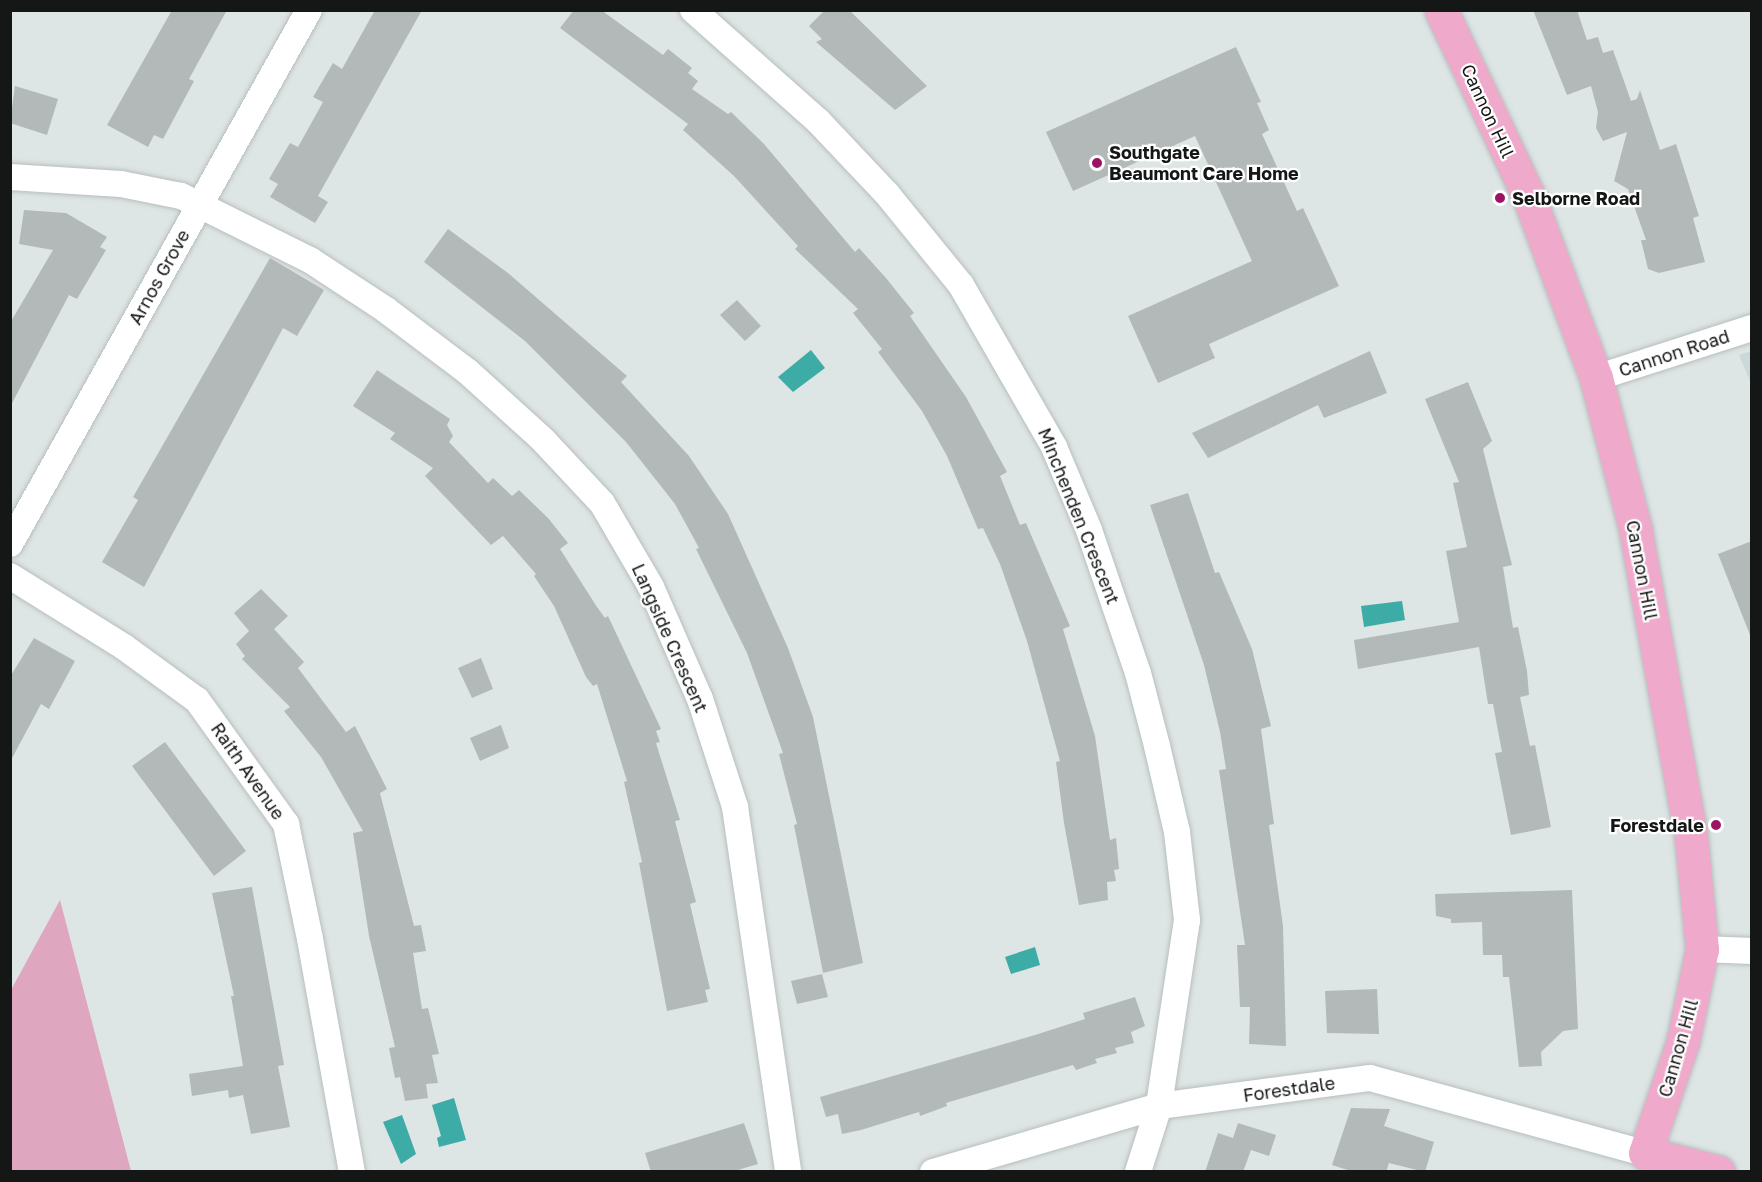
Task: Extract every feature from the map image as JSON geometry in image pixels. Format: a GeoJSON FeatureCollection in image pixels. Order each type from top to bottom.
{"type":"FeatureCollection","features":[{"type":"Feature","properties":{"kind":"main road","name":"Cannon Hill"},"geometry":{"type":"LineString","coordinates":[[1441,10],[1529,197],[1596,378],[1635,528],[1691,837],[1702,949],[1683,1041],[1645,1153]]}},
{"type":"Feature","properties":{"kind":"main road"},"geometry":{"type":"LineString","coordinates":[[1645,1153],[1719,1172]]}},
{"type":"Feature","properties":{"kind":"street","name":"Arnos Grove"},"geometry":{"type":"LineString","coordinates":[[10,544],[309,10]]}},
{"type":"Feature","properties":{"kind":"street","name":"Minchenden Crescent"},"geometry":{"type":"LineString","coordinates":[[693,10],[818,121],[887,194],[961,285],[1054,447],[1089,530],[1131,653],[1177,832],[1187,920],[1159,1106],[1138,1172]]}},
{"type":"Feature","properties":{"kind":"street","name":"Langside Crescent"},"geometry":{"type":"LineString","coordinates":[[10,177],[121,184],[200,202],[310,260],[386,310],[467,371],[543,440],[602,503],[651,587],[700,699],[735,807],[788,1172]]}},
{"type":"Feature","properties":{"kind":"street","name":"Cannon Road"},"geometry":{"type":"LineString","coordinates":[[1596,378],[1752,328]]}},
{"type":"Feature","properties":{"kind":"street","name":"Raith Avenue"},"geometry":{"type":"LineString","coordinates":[[10,576],[124,647],[197,700],[286,825],[310,939],[352,1172]]}},
{"type":"Feature","properties":{"kind":"street"},"geometry":{"type":"LineString","coordinates":[[1702,949],[1752,951]]}},
{"type":"Feature","properties":{"kind":"street","name":"Forestdale"},"geometry":{"type":"LineString","coordinates":[[933,1172],[1159,1106],[1370,1078],[1645,1153]]}},
{"type":"Feature","properties":{"kind":"shaded area"},"geometry":{"type":"Polygon","coordinates":[[[1752,351],[1751,383],[1739,355],[1752,351]]]}},
{"type":"Feature","properties":{"kind":"shaded area"},"geometry":{"type":"Polygon","coordinates":[[[60,900],[131,1171],[11,1171],[11,990],[60,900]]]}},
{"type":"Feature","properties":{"kind":"water"},"geometry":{"type":"Polygon","coordinates":[[[811,350],[825,368],[793,392],[778,377],[811,350]]]}},
{"type":"Feature","properties":{"kind":"water"},"geometry":{"type":"Polygon","coordinates":[[[1402,601],[1405,620],[1364,627],[1361,606],[1402,601]]]}},
{"type":"Feature","properties":{"kind":"water"},"geometry":{"type":"Polygon","coordinates":[[[1035,947],[1040,965],[1011,974],[1005,957],[1035,947]]]}},
{"type":"Feature","properties":{"kind":"water"},"geometry":{"type":"Polygon","coordinates":[[[454,1098],[466,1140],[439,1147],[437,1138],[441,1136],[432,1105],[454,1098]]]}},
{"type":"Feature","properties":{"kind":"water"},"geometry":{"type":"Polygon","coordinates":[[[402,1115],[416,1154],[401,1164],[383,1122],[402,1115]]]}},
{"type":"Feature","properties":{"kind":"building"},"geometry":{"type":"Polygon","coordinates":[[[172,10],[227,10],[189,79],[194,81],[163,139],[154,135],[148,147],[107,125],[172,10]]]}},
{"type":"Feature","properties":{"kind":"building"},"geometry":{"type":"Polygon","coordinates":[[[375,10],[422,10],[318,196],[328,202],[315,223],[270,197],[278,184],[269,179],[290,143],[298,147],[323,102],[313,97],[333,63],[342,69],[375,10]]]}},
{"type":"Feature","properties":{"kind":"building"},"geometry":{"type":"Polygon","coordinates":[[[574,10],[601,10],[663,55],[668,49],[692,68],[688,73],[698,81],[692,89],[728,114],[731,112],[764,144],[855,252],[859,248],[886,278],[914,313],[910,316],[966,397],[1007,472],[1000,476],[1020,525],[1026,523],[1070,626],[1063,629],[1095,736],[1110,840],[1116,838],[1119,869],[1114,870],[1116,881],[1107,882],[1108,900],[1079,905],[1064,823],[1056,762],[1060,761],[1027,641],[1000,564],[983,528],[978,529],[947,456],[922,411],[878,352],[882,349],[853,313],[858,309],[795,249],[798,246],[734,176],[683,130],[688,124],[560,28],[574,10]]]}},
{"type":"Feature","properties":{"kind":"building"},"geometry":{"type":"Polygon","coordinates":[[[825,10],[849,10],[927,86],[895,110],[816,42],[822,39],[809,26],[825,10]]]}},
{"type":"Feature","properties":{"kind":"building"},"geometry":{"type":"Polygon","coordinates":[[[1533,10],[1577,10],[1587,40],[1598,37],[1603,53],[1613,50],[1631,101],[1637,99],[1640,90],[1660,150],[1676,144],[1699,216],[1693,218],[1705,262],[1659,273],[1648,269],[1641,240],[1646,240],[1628,189],[1614,181],[1627,132],[1603,141],[1596,128],[1598,112],[1591,86],[1567,95],[1533,10]]]}},
{"type":"Feature","properties":{"kind":"building","name":"Southgate Beaumont Care Home"},"geometry":{"type":"Polygon","coordinates":[[[1236,47],[1261,102],[1257,103],[1269,130],[1262,134],[1297,211],[1303,208],[1339,286],[1209,344],[1215,358],[1158,383],[1128,316],[1252,261],[1195,136],[1073,191],[1046,132],[1236,47]]]}},
{"type":"Feature","properties":{"kind":"building"},"geometry":{"type":"Polygon","coordinates":[[[15,86],[58,99],[47,135],[10,123],[15,86]]]}},
{"type":"Feature","properties":{"kind":"building"},"geometry":{"type":"Polygon","coordinates":[[[24,210],[66,213],[107,237],[100,247],[106,250],[77,299],[69,295],[10,407],[10,323],[53,250],[19,244],[24,210]]]}},
{"type":"Feature","properties":{"kind":"building"},"geometry":{"type":"Polygon","coordinates":[[[448,229],[508,273],[627,376],[621,382],[689,456],[728,514],[788,648],[813,717],[863,963],[823,973],[794,825],[797,824],[779,754],[783,753],[747,653],[696,549],[699,548],[675,504],[626,442],[525,341],[424,262],[448,229]]]}},
{"type":"Feature","properties":{"kind":"building"},"geometry":{"type":"Polygon","coordinates":[[[270,258],[324,290],[297,336],[283,328],[144,587],[102,562],[138,500],[133,497],[270,258]]]}},
{"type":"Feature","properties":{"kind":"building"},"geometry":{"type":"Polygon","coordinates":[[[737,300],[761,326],[745,341],[720,315],[737,300]]]}},
{"type":"Feature","properties":{"kind":"building"},"geometry":{"type":"Polygon","coordinates":[[[1370,351],[1387,393],[1324,418],[1318,405],[1208,458],[1192,433],[1370,351]]]}},
{"type":"Feature","properties":{"kind":"building"},"geometry":{"type":"Polygon","coordinates":[[[377,370],[450,419],[447,425],[453,436],[449,442],[488,483],[493,478],[512,496],[519,490],[548,518],[568,543],[560,549],[597,607],[605,618],[608,616],[661,729],[656,731],[660,742],[656,743],[680,820],[675,821],[696,902],[690,904],[710,989],[705,990],[708,1002],[667,1011],[639,863],[642,862],[624,782],[627,781],[597,684],[593,686],[586,677],[554,606],[534,576],[536,574],[503,536],[491,545],[425,476],[433,468],[390,439],[395,433],[353,406],[377,370]]]}},
{"type":"Feature","properties":{"kind":"building"},"geometry":{"type":"Polygon","coordinates":[[[1468,382],[1492,441],[1483,449],[1512,565],[1503,567],[1513,628],[1518,627],[1527,671],[1529,695],[1520,697],[1530,746],[1535,745],[1551,827],[1511,835],[1495,753],[1502,752],[1493,704],[1488,704],[1479,647],[1358,669],[1354,640],[1459,622],[1446,551],[1467,547],[1453,483],[1459,482],[1425,399],[1468,382]]]}},
{"type":"Feature","properties":{"kind":"building"},"geometry":{"type":"Polygon","coordinates":[[[1188,493],[1215,573],[1219,572],[1252,649],[1271,726],[1261,729],[1274,824],[1269,825],[1283,926],[1286,1046],[1249,1044],[1250,1007],[1240,1007],[1237,945],[1245,945],[1219,770],[1226,769],[1220,732],[1204,665],[1150,505],[1188,493]]]}},
{"type":"Feature","properties":{"kind":"building"},"geometry":{"type":"Polygon","coordinates":[[[1752,541],[1752,634],[1750,635],[1718,554],[1752,541]]]}},
{"type":"Feature","properties":{"kind":"building"},"geometry":{"type":"Polygon","coordinates":[[[261,589],[288,616],[274,629],[304,662],[298,668],[346,732],[355,726],[387,789],[380,793],[414,926],[421,925],[426,951],[413,953],[422,1009],[428,1008],[439,1054],[432,1055],[438,1083],[426,1084],[428,1098],[405,1101],[400,1077],[395,1078],[389,1048],[395,1047],[369,936],[353,833],[363,831],[321,757],[284,711],[290,707],[242,659],[245,656],[236,644],[249,631],[234,613],[261,589]]]}},
{"type":"Feature","properties":{"kind":"building"},"geometry":{"type":"Polygon","coordinates":[[[34,638],[75,661],[49,709],[41,704],[10,762],[10,677],[34,638]]]}},
{"type":"Feature","properties":{"kind":"building"},"geometry":{"type":"Polygon","coordinates":[[[481,658],[493,689],[472,698],[458,668],[481,658]]]}},
{"type":"Feature","properties":{"kind":"building"},"geometry":{"type":"Polygon","coordinates":[[[501,725],[509,748],[480,761],[470,738],[501,725]]]}},
{"type":"Feature","properties":{"kind":"building"},"geometry":{"type":"Polygon","coordinates":[[[165,742],[246,851],[214,876],[132,766],[165,742]]]}},
{"type":"Feature","properties":{"kind":"building"},"geometry":{"type":"Polygon","coordinates":[[[252,887],[284,1065],[278,1066],[290,1127],[251,1134],[243,1095],[229,1098],[228,1090],[192,1096],[189,1074],[243,1066],[231,996],[234,996],[212,893],[252,887]]]}},
{"type":"Feature","properties":{"kind":"building"},"geometry":{"type":"Polygon","coordinates":[[[1572,890],[1578,1029],[1563,1031],[1541,1052],[1542,1066],[1519,1067],[1509,977],[1503,977],[1502,955],[1483,955],[1482,922],[1451,923],[1451,919],[1436,916],[1435,894],[1572,890]]]}},
{"type":"Feature","properties":{"kind":"building"},"geometry":{"type":"Polygon","coordinates":[[[822,974],[828,997],[797,1004],[791,981],[822,974]]]}},
{"type":"Feature","properties":{"kind":"building"},"geometry":{"type":"Polygon","coordinates":[[[1377,989],[1379,1034],[1327,1033],[1325,991],[1377,989]]]}},
{"type":"Feature","properties":{"kind":"building"},"geometry":{"type":"Polygon","coordinates":[[[1135,997],[1145,1026],[1131,1032],[1134,1043],[1115,1048],[1117,1053],[1095,1059],[1097,1063],[1076,1070],[1073,1065],[946,1103],[947,1106],[920,1116],[919,1112],[842,1134],[838,1114],[826,1117],[820,1097],[1035,1035],[1085,1019],[1083,1013],[1135,997]]]}},
{"type":"Feature","properties":{"kind":"building"},"geometry":{"type":"Polygon","coordinates":[[[1351,1108],[1390,1109],[1384,1126],[1434,1142],[1425,1172],[1389,1163],[1386,1172],[1354,1172],[1332,1165],[1351,1108]]]}},
{"type":"Feature","properties":{"kind":"building"},"geometry":{"type":"Polygon","coordinates":[[[744,1123],[758,1164],[731,1172],[651,1172],[645,1153],[744,1123]]]}},
{"type":"Feature","properties":{"kind":"building"},"geometry":{"type":"Polygon","coordinates":[[[1238,1123],[1276,1135],[1269,1156],[1251,1150],[1243,1172],[1205,1172],[1218,1133],[1233,1138],[1238,1123]]]}},
{"type":"Feature","properties":{"kind":"place","name":"Southgate Beaumont Care Home"},"geometry":{"type":"Point","coordinates":[1097,163]}},
{"type":"Feature","properties":{"kind":"place","name":"Selborne Road"},"geometry":{"type":"Point","coordinates":[1500,198]}},
{"type":"Feature","properties":{"kind":"place","name":"Forestdale"},"geometry":{"type":"Point","coordinates":[1716,825]}}]}
